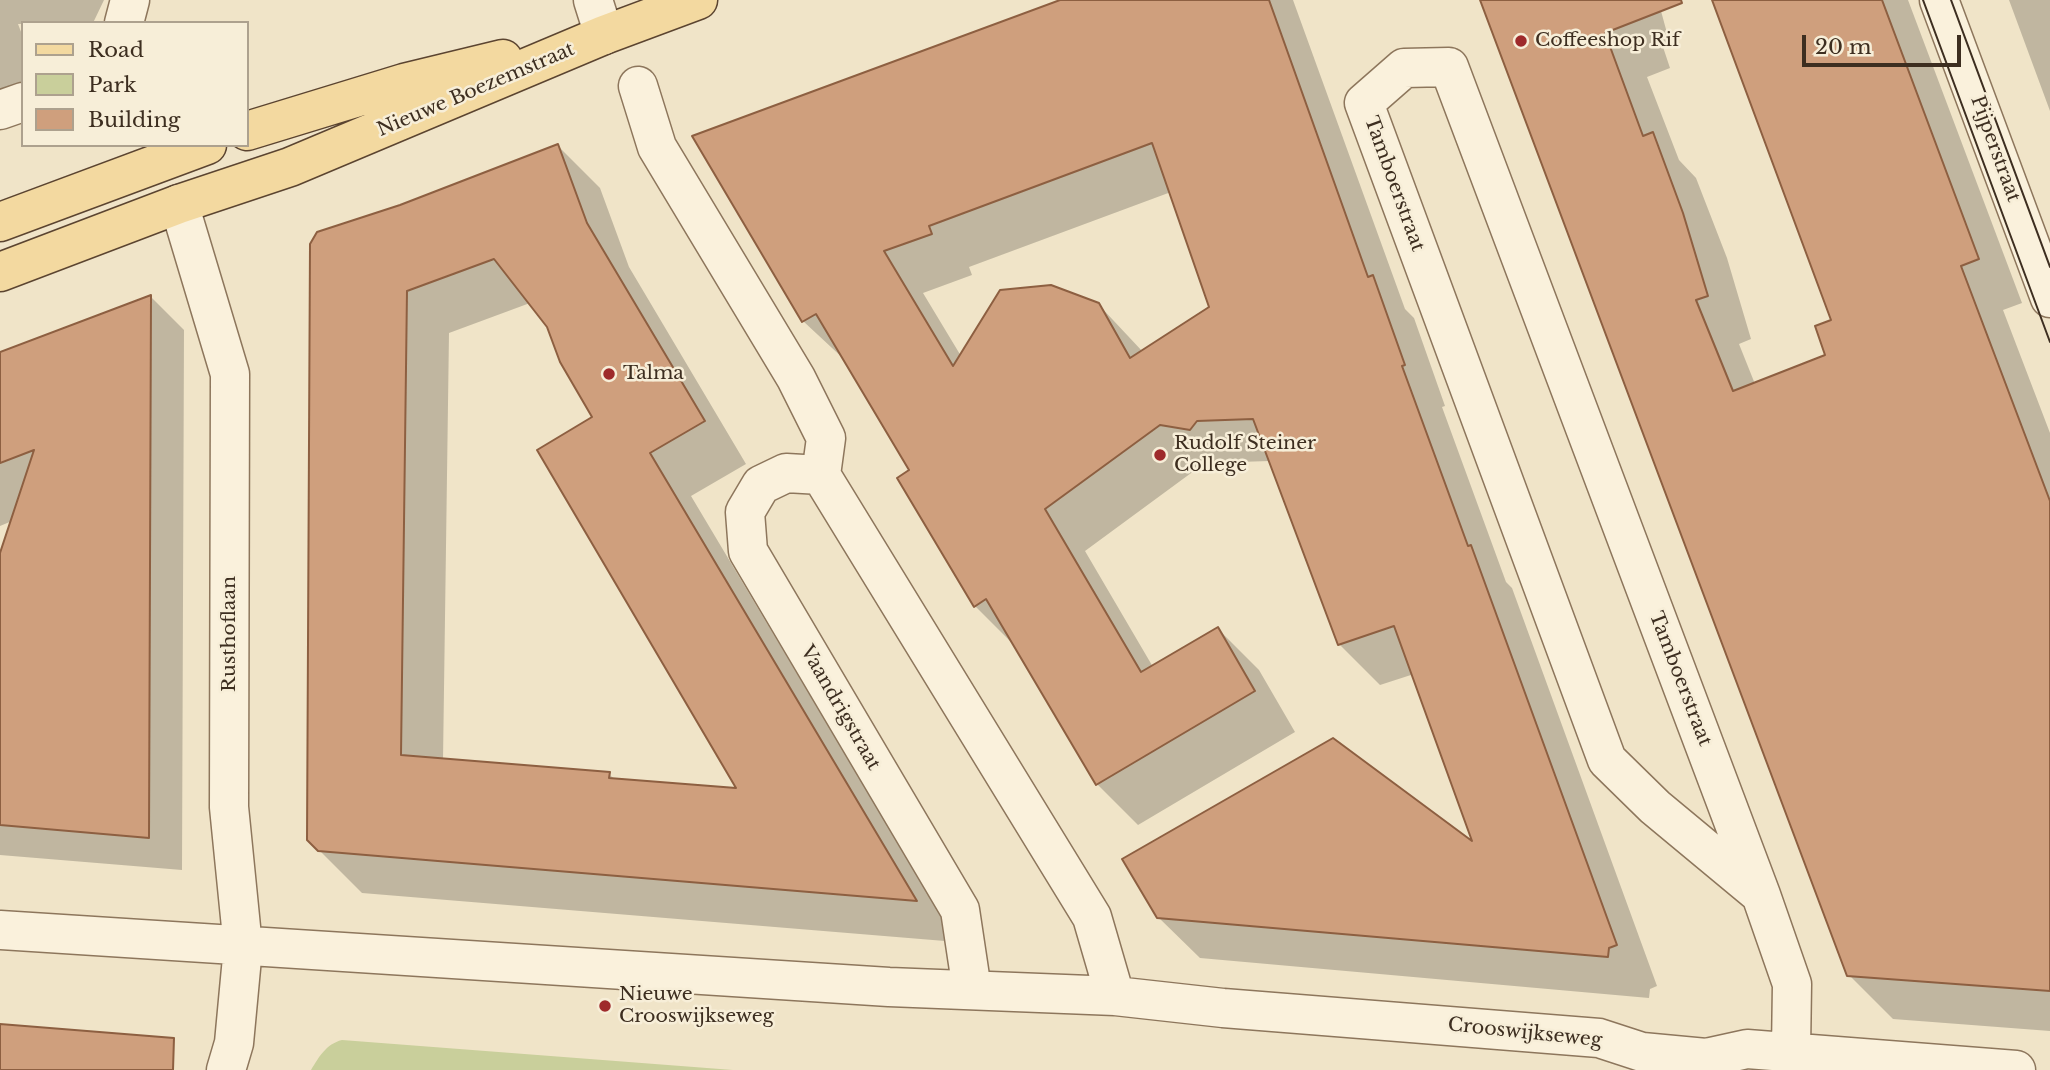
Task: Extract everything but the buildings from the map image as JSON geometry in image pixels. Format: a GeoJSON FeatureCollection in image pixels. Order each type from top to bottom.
{"type":"FeatureCollection","features":[{"type":"Feature","properties":{"kind":"main road"},"geometry":{"type":"LineString","coordinates":[[599,17],[698,0]]}},
{"type":"Feature","properties":{"kind":"main road","name":"Nieuwe Boezemstraat"},"geometry":{"type":"LineString","coordinates":[[248,131],[404,83],[599,17]]}},
{"type":"Feature","properties":{"kind":"main road","name":"Nieuwe Boezemstraat"},"geometry":{"type":"LineString","coordinates":[[0,272],[351,143],[599,17]]}},
{"type":"Feature","properties":{"kind":"main road"},"geometry":{"type":"LineString","coordinates":[[0,222],[163,153],[196,147]]}},
{"type":"Feature","properties":{"kind":"main road"},"geometry":{"type":"LineString","coordinates":[[163,153],[179,204]]}},
{"type":"Feature","properties":{"kind":"street"},"geometry":{"type":"LineString","coordinates":[[125,21],[130,0]]}},
{"type":"Feature","properties":{"kind":"street","name":"Pijperstraat"},"geometry":{"type":"LineString","coordinates":[[1940,0],[2050,299]]}},
{"type":"Feature","properties":{"kind":"street","name":"Tamboerstraat"},"geometry":{"type":"LineString","coordinates":[[1760,895],[1654,807],[1607,760],[1364,103],[1404,68],[1449,67],[1760,895],[1792,984],[1791,1051]]}},
{"type":"Feature","properties":{"kind":"street"},"geometry":{"type":"LineString","coordinates":[[0,930],[243,947],[1115,996],[1092,917],[821,475],[826,438],[796,378],[657,147],[638,86]]}},
{"type":"Feature","properties":{"kind":"street"},"geometry":{"type":"LineString","coordinates":[[0,110],[21,103]]}},
{"type":"Feature","properties":{"kind":"street","name":"Rusthoflaan"},"geometry":{"type":"LineString","coordinates":[[179,204],[230,374],[229,807],[243,947],[234,1043],[226,1070]]}},
{"type":"Feature","properties":{"kind":"street","name":"Vaandrigstraat"},"geometry":{"type":"LineString","coordinates":[[821,475],[786,473],[761,485],[745,512],[748,551],[960,910],[972,989]]}},
{"type":"Feature","properties":{"kind":"street","name":"Crooswijkseweg"},"geometry":{"type":"LineString","coordinates":[[1115,996],[1223,1008],[1599,1038],[1642,1052],[1697,1057],[1747,1049],[2017,1070]]}},
{"type":"Feature","properties":{"kind":"green space"},"geometry":{"type":"Polygon","coordinates":[[[342,1040],[733,1070],[311,1070],[327,1048],[342,1040]]]}},
{"type":"Feature","properties":{"kind":"tram line"},"geometry":{"type":"LineString","coordinates":[[1923,0],[2050,342]]}},
{"type":"Feature","properties":{"kind":"tram line"},"geometry":{"type":"LineString","coordinates":[[1951,0],[2050,267]]}},
{"type":"Feature","properties":{"kind":"place","name":"Coffeeshop Rif"},"geometry":{"type":"Point","coordinates":[1521,41]}},
{"type":"Feature","properties":{"kind":"place","name":"Talma"},"geometry":{"type":"Point","coordinates":[609,374]}},
{"type":"Feature","properties":{"kind":"place","name":"Rudolf Steiner College"},"geometry":{"type":"Point","coordinates":[1160,455]}},
{"type":"Feature","properties":{"kind":"place","name":"Nieuwe Crooswijkseweg"},"geometry":{"type":"Point","coordinates":[605,1006]}}]}
